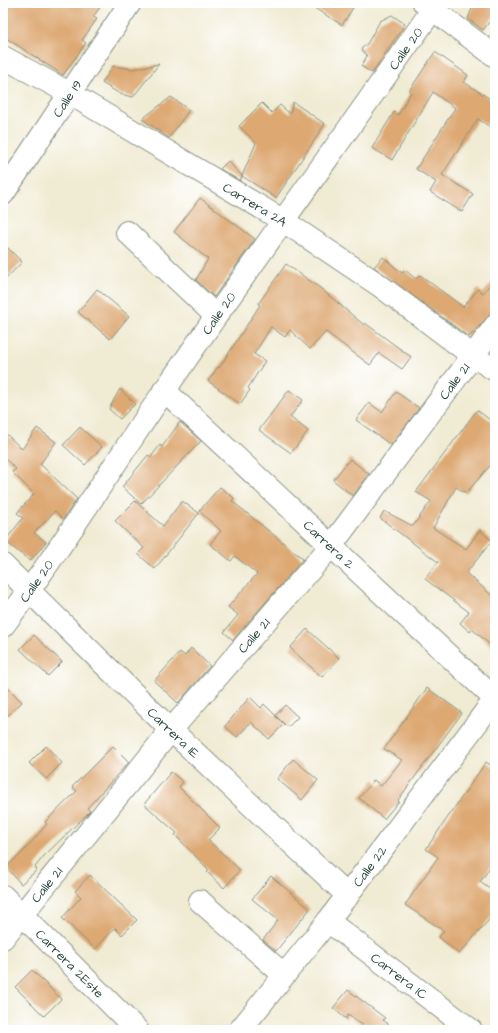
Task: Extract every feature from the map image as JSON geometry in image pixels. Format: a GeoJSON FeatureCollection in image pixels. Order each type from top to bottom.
{"type":"FeatureCollection","features":[{"type":"Feature","properties":{"kind":"street","name":"Calle 19"},"geometry":{"type":"LineString","coordinates":[[3,194],[130,3]]}},
{"type":"Feature","properties":{"kind":"street"},"geometry":{"type":"LineString","coordinates":[[431,5],[495,56]]}},
{"type":"Feature","properties":{"kind":"street","name":"Calle 20"},"geometry":{"type":"LineString","coordinates":[[3,626],[30,590],[164,390],[431,5]]}},
{"type":"Feature","properties":{"kind":"street","name":"Carrera 2A"},"geometry":{"type":"LineString","coordinates":[[3,57],[69,93],[282,220],[379,285],[473,356],[495,370]]}},
{"type":"Feature","properties":{"kind":"street"},"geometry":{"type":"LineString","coordinates":[[127,232],[216,316]]}},
{"type":"Feature","properties":{"kind":"street","name":"Calle 21"},"geometry":{"type":"LineString","coordinates":[[3,938],[171,730],[331,546],[495,326]]}},
{"type":"Feature","properties":{"kind":"street","name":"Carrera 2"},"geometry":{"type":"LineString","coordinates":[[164,390],[495,699]]}},
{"type":"Feature","properties":{"kind":"street","name":"Carrera 1E"},"geometry":{"type":"LineString","coordinates":[[3,565],[171,730],[348,896]]}},
{"type":"Feature","properties":{"kind":"street","name":"Calle 22"},"geometry":{"type":"LineString","coordinates":[[240,1030],[328,922],[495,699]]}},
{"type":"Feature","properties":{"kind":"street","name":"Carrera 2Este"},"geometry":{"type":"LineString","coordinates":[[3,896],[137,1030]]}},
{"type":"Feature","properties":{"kind":"street"},"geometry":{"type":"LineString","coordinates":[[200,901],[284,975]]}},
{"type":"Feature","properties":{"kind":"street","name":"Carrera 1C"},"geometry":{"type":"LineString","coordinates":[[328,922],[471,1030]]}},
{"type":"Feature","properties":{"kind":"building"},"geometry":{"type":"Polygon","coordinates":[[[11,3],[103,3],[93,17],[97,19],[82,40],[86,43],[63,75],[3,36],[3,4],[9,6],[11,3]]]}},
{"type":"Feature","properties":{"kind":"building"},"geometry":{"type":"Polygon","coordinates":[[[306,3],[356,3],[342,25],[306,3]]]}},
{"type":"Feature","properties":{"kind":"building"},"geometry":{"type":"Polygon","coordinates":[[[474,3],[495,3],[495,15],[483,30],[468,19],[474,3]]]}},
{"type":"Feature","properties":{"kind":"building"},"geometry":{"type":"Polygon","coordinates":[[[392,15],[405,24],[372,73],[361,66],[367,56],[361,49],[367,44],[380,21],[392,15]]]}},
{"type":"Feature","properties":{"kind":"building"},"geometry":{"type":"Polygon","coordinates":[[[435,52],[468,75],[464,82],[495,102],[495,130],[478,119],[442,175],[473,194],[462,212],[430,192],[436,182],[416,169],[455,108],[433,92],[392,160],[372,148],[394,112],[398,115],[411,92],[409,91],[435,52]]]}},
{"type":"Feature","properties":{"kind":"building"},"geometry":{"type":"Polygon","coordinates":[[[159,64],[133,97],[120,94],[102,83],[113,66],[133,69],[159,64]]]}},
{"type":"Feature","properties":{"kind":"building"},"geometry":{"type":"Polygon","coordinates":[[[171,97],[189,110],[169,138],[142,119],[171,97]]]}},
{"type":"Feature","properties":{"kind":"building"},"geometry":{"type":"Polygon","coordinates":[[[293,102],[325,124],[276,198],[242,176],[256,143],[239,126],[262,103],[272,113],[280,105],[290,114],[293,102]]]}},
{"type":"Feature","properties":{"kind":"building"},"geometry":{"type":"Polygon","coordinates":[[[228,161],[242,176],[240,181],[220,169],[228,161]]]}},
{"type":"Feature","properties":{"kind":"building"},"geometry":{"type":"Polygon","coordinates":[[[200,198],[255,239],[214,297],[196,280],[208,259],[174,232],[200,198]]]}},
{"type":"Feature","properties":{"kind":"building"},"geometry":{"type":"Polygon","coordinates":[[[3,243],[22,262],[3,282],[3,243]]]}},
{"type":"Feature","properties":{"kind":"building"},"geometry":{"type":"Polygon","coordinates":[[[383,257],[402,273],[405,270],[416,279],[420,275],[463,307],[478,289],[483,293],[495,279],[495,310],[469,337],[374,267],[383,257]]]}},
{"type":"Feature","properties":{"kind":"building"},"geometry":{"type":"Polygon","coordinates":[[[286,264],[320,288],[364,325],[365,323],[411,357],[402,369],[379,353],[370,365],[326,332],[310,349],[290,330],[285,337],[271,327],[254,354],[265,361],[248,388],[250,390],[240,404],[208,381],[218,367],[219,368],[260,305],[258,304],[286,264]]]}},
{"type":"Feature","properties":{"kind":"building"},"geometry":{"type":"Polygon","coordinates":[[[97,289],[129,316],[110,339],[78,312],[97,289]]]}},
{"type":"Feature","properties":{"kind":"building"},"geometry":{"type":"Polygon","coordinates":[[[120,389],[135,404],[120,419],[109,409],[120,389]]]}},
{"type":"Feature","properties":{"kind":"building"},"geometry":{"type":"Polygon","coordinates":[[[289,390],[303,400],[290,417],[308,431],[291,453],[259,430],[289,390]]]}},
{"type":"Feature","properties":{"kind":"building"},"geometry":{"type":"Polygon","coordinates":[[[396,392],[419,408],[391,445],[356,420],[369,403],[382,412],[396,392]]]}},
{"type":"Feature","properties":{"kind":"building"},"geometry":{"type":"Polygon","coordinates":[[[477,410],[495,424],[495,460],[466,493],[456,487],[433,528],[466,549],[480,530],[492,541],[466,573],[495,598],[495,649],[472,629],[470,632],[460,623],[469,612],[425,579],[438,562],[380,518],[384,511],[413,526],[431,501],[416,492],[477,410]]]}},
{"type":"Feature","properties":{"kind":"building"},"geometry":{"type":"Polygon","coordinates":[[[180,422],[201,441],[141,504],[122,487],[148,455],[151,457],[160,445],[162,447],[180,422]]]}},
{"type":"Feature","properties":{"kind":"building"},"geometry":{"type":"Polygon","coordinates":[[[80,427],[102,447],[85,465],[63,445],[80,427]]]}},
{"type":"Feature","properties":{"kind":"building"},"geometry":{"type":"Polygon","coordinates":[[[37,428],[56,442],[40,464],[77,499],[63,519],[55,511],[34,533],[46,542],[30,561],[5,541],[23,518],[17,513],[34,494],[12,472],[16,469],[3,457],[3,431],[22,449],[37,428]]]}},
{"type":"Feature","properties":{"kind":"building"},"geometry":{"type":"Polygon","coordinates":[[[350,459],[369,474],[353,496],[333,480],[350,459]]]}},
{"type":"Feature","properties":{"kind":"building"},"geometry":{"type":"Polygon","coordinates":[[[220,487],[234,498],[232,501],[303,559],[233,640],[224,632],[238,615],[228,607],[257,574],[235,556],[231,561],[210,544],[221,531],[199,511],[220,487]]]}},
{"type":"Feature","properties":{"kind":"building"},"geometry":{"type":"Polygon","coordinates":[[[135,501],[163,526],[182,501],[199,513],[155,569],[138,554],[144,548],[115,521],[135,501]]]}},
{"type":"Feature","properties":{"kind":"building"},"geometry":{"type":"Polygon","coordinates":[[[307,629],[339,658],[322,677],[290,648],[307,629]]]}},
{"type":"Feature","properties":{"kind":"building"},"geometry":{"type":"Polygon","coordinates":[[[34,635],[62,662],[48,676],[20,649],[34,635]]]}},
{"type":"Feature","properties":{"kind":"building"},"geometry":{"type":"Polygon","coordinates":[[[191,648],[210,666],[178,703],[154,681],[180,652],[185,656],[191,648]]]}},
{"type":"Feature","properties":{"kind":"building"},"geometry":{"type":"Polygon","coordinates":[[[3,683],[22,702],[3,720],[3,683]]]}},
{"type":"Feature","properties":{"kind":"building"},"geometry":{"type":"Polygon","coordinates":[[[427,688],[462,713],[398,800],[399,801],[384,819],[359,798],[374,780],[381,786],[402,760],[384,749],[427,688]]]}},
{"type":"Feature","properties":{"kind":"building"},"geometry":{"type":"Polygon","coordinates":[[[250,697],[261,708],[264,704],[284,724],[269,739],[251,722],[237,737],[225,726],[250,697]]]}},
{"type":"Feature","properties":{"kind":"building"},"geometry":{"type":"Polygon","coordinates":[[[285,705],[298,717],[288,727],[275,716],[285,705]]]}},
{"type":"Feature","properties":{"kind":"building"},"geometry":{"type":"Polygon","coordinates":[[[46,746],[62,763],[46,779],[29,763],[46,746]]]}},
{"type":"Feature","properties":{"kind":"building"},"geometry":{"type":"Polygon","coordinates":[[[113,746],[129,762],[87,808],[90,811],[44,856],[35,867],[37,870],[21,884],[6,867],[22,853],[47,824],[45,822],[77,791],[72,787],[113,746]]]}},
{"type":"Feature","properties":{"kind":"building"},"geometry":{"type":"Polygon","coordinates":[[[293,759],[318,780],[302,800],[277,779],[293,759]]]}},
{"type":"Feature","properties":{"kind":"building"},"geometry":{"type":"Polygon","coordinates":[[[486,762],[495,768],[495,860],[480,882],[495,893],[495,913],[459,954],[439,937],[444,931],[405,905],[438,857],[426,849],[486,762]]]}},
{"type":"Feature","properties":{"kind":"building"},"geometry":{"type":"Polygon","coordinates":[[[171,772],[183,782],[179,787],[220,828],[208,840],[240,870],[224,888],[207,872],[209,870],[175,835],[177,833],[144,804],[171,772]]]}},
{"type":"Feature","properties":{"kind":"building"},"geometry":{"type":"Polygon","coordinates":[[[90,875],[137,920],[122,935],[115,928],[95,949],[62,918],[81,897],[75,891],[90,875]]]}},
{"type":"Feature","properties":{"kind":"building"},"geometry":{"type":"Polygon","coordinates":[[[271,876],[310,909],[276,951],[263,940],[278,920],[252,899],[271,876]]]}},
{"type":"Feature","properties":{"kind":"building"},"geometry":{"type":"Polygon","coordinates":[[[32,970],[61,999],[44,1016],[15,987],[32,970]]]}},
{"type":"Feature","properties":{"kind":"building"},"geometry":{"type":"Polygon","coordinates":[[[348,990],[385,1018],[383,1020],[395,1030],[370,1030],[348,1015],[346,1019],[333,1008],[348,990]]]}}]}
